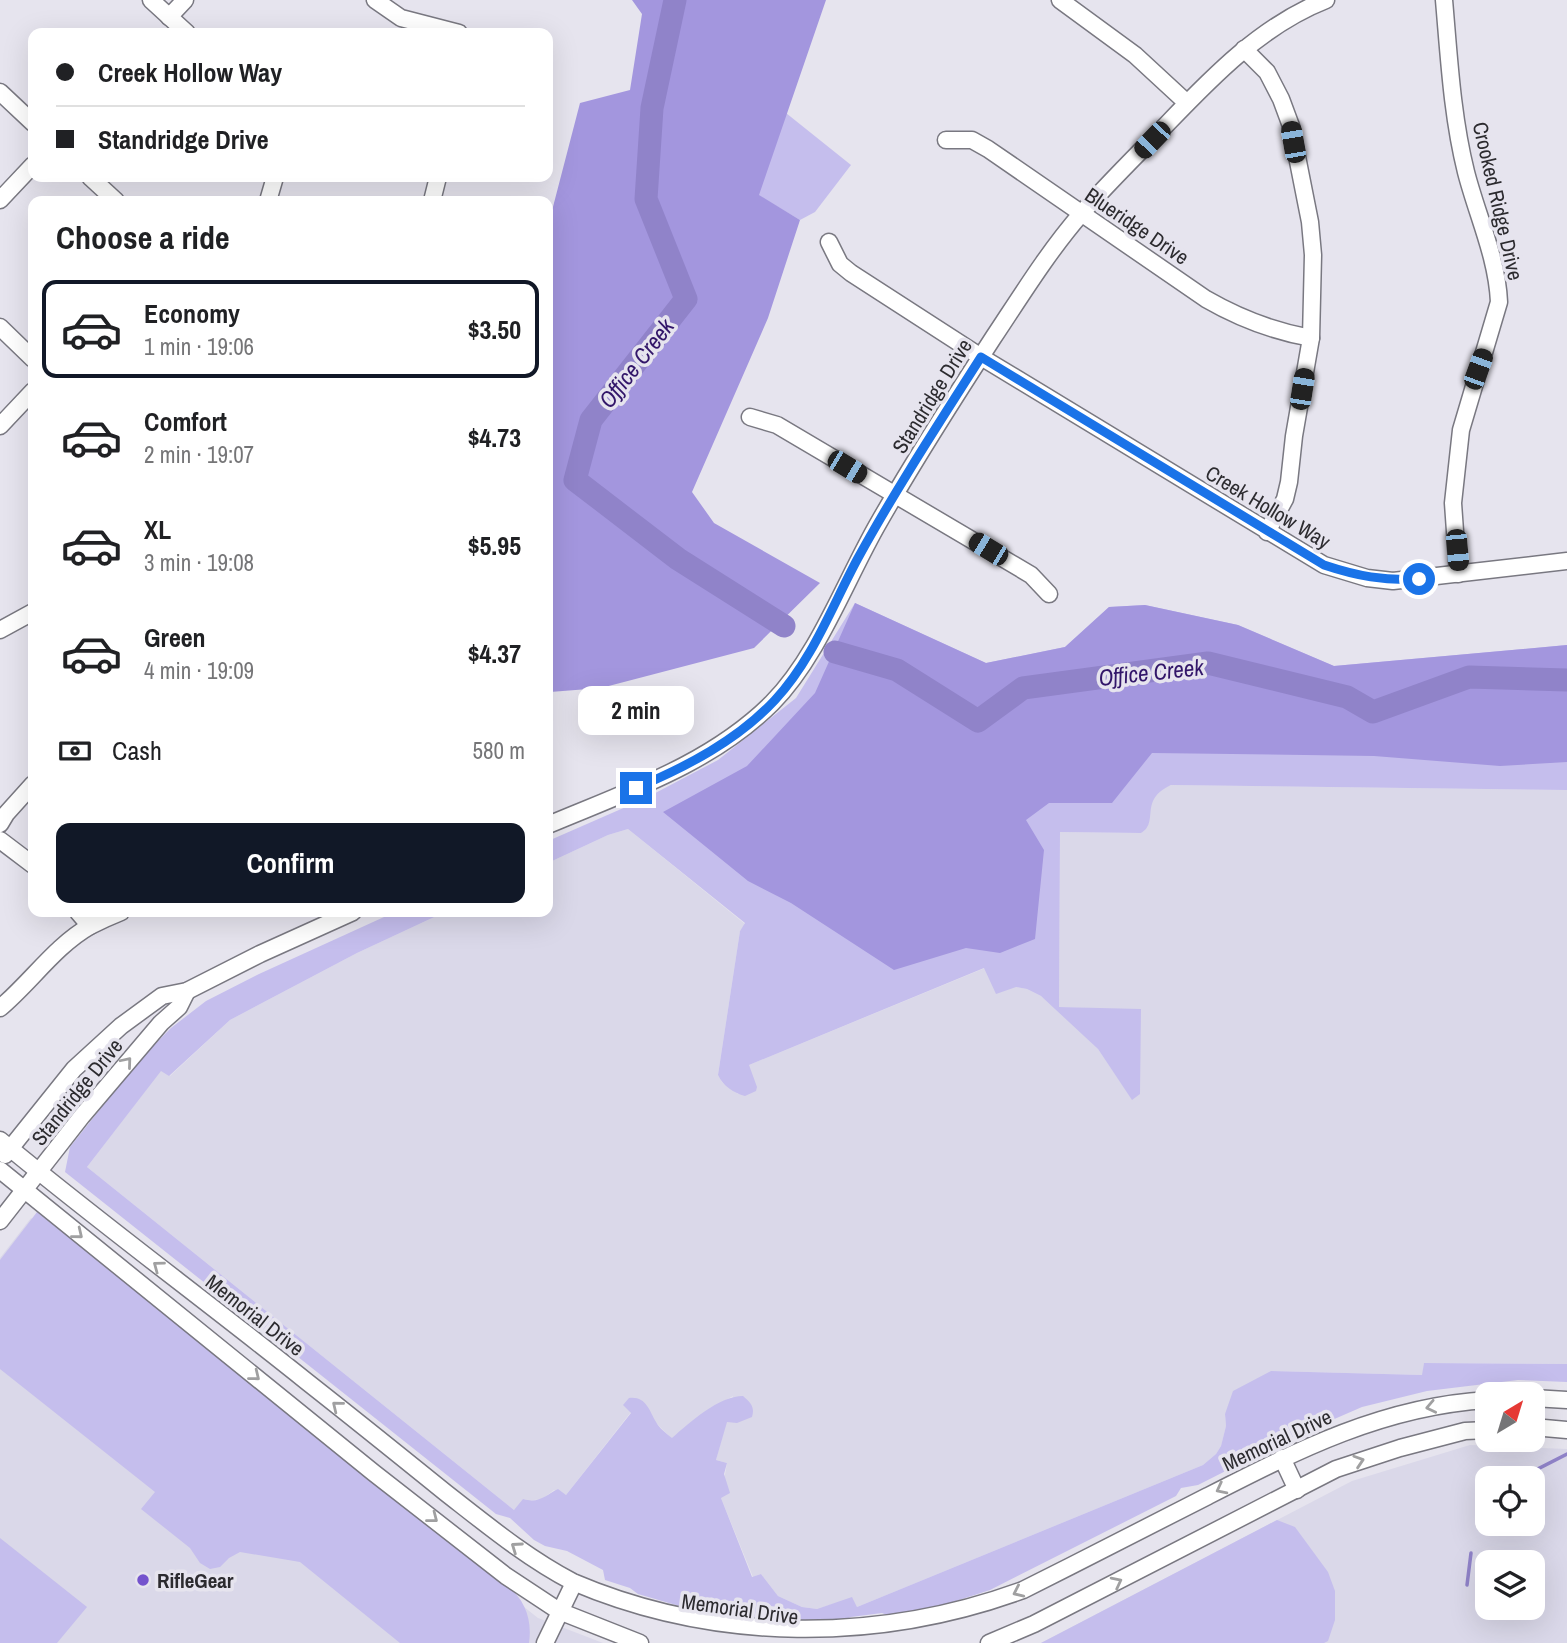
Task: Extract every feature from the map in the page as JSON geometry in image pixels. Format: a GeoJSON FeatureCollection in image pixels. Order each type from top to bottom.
{"type":"FeatureCollection","features":[{"type":"Feature","properties":{"kind":"street"},"geometry":{"type":"LineString","coordinates":[[151,0],[181,28]]}},
{"type":"Feature","properties":{"kind":"street"},"geometry":{"type":"LineString","coordinates":[[169,17],[185,0]]}},
{"type":"Feature","properties":{"kind":"street"},"geometry":{"type":"LineString","coordinates":[[375,0],[401,18],[440,28]]}},
{"type":"Feature","properties":{"kind":"street"},"geometry":{"type":"LineString","coordinates":[[1060,0],[1135,55],[1187,103]]}},
{"type":"Feature","properties":{"kind":"street","name":"Crooked Ridge Drive"},"geometry":{"type":"LineString","coordinates":[[1444,0],[1465,168],[1498,280],[1499,302],[1461,430],[1453,503],[1458,574]]}},
{"type":"Feature","properties":{"kind":"street","name":"Standridge Drive"},"geometry":{"type":"LineString","coordinates":[[553,823],[658,779],[723,743],[760,715],[783,690],[815,645],[857,559],[894,495],[1030,283],[1082,213],[1187,103],[1244,49],[1315,2]]}},
{"type":"Feature","properties":{"kind":"street"},"geometry":{"type":"LineString","coordinates":[[1244,49],[1267,72],[1291,126],[1312,239],[1311,338],[1289,482],[1285,499],[1267,532]]}},
{"type":"Feature","properties":{"kind":"street"},"geometry":{"type":"LineString","coordinates":[[0,92],[28,118]]}},
{"type":"Feature","properties":{"kind":"street","name":"Blueridge Drive"},"geometry":{"type":"LineString","coordinates":[[946,140],[972,140],[988,149],[1206,299],[1231,313],[1285,334],[1311,338]]}},
{"type":"Feature","properties":{"kind":"street"},"geometry":{"type":"LineString","coordinates":[[0,200],[28,170]]}},
{"type":"Feature","properties":{"kind":"street"},"geometry":{"type":"LineString","coordinates":[[95,182],[111,196]]}},
{"type":"Feature","properties":{"kind":"street","name":"Creek Hollow Way"},"geometry":{"type":"LineString","coordinates":[[830,242],[840,264],[851,273],[981,357],[1324,565],[1367,578],[1393,581],[1567,561]]}},
{"type":"Feature","properties":{"kind":"street"},"geometry":{"type":"LineString","coordinates":[[0,327],[28,354]]}},
{"type":"Feature","properties":{"kind":"street"},"geometry":{"type":"LineString","coordinates":[[0,426],[28,396]]}},
{"type":"Feature","properties":{"kind":"street"},"geometry":{"type":"LineString","coordinates":[[750,417],[777,425],[1031,575],[1049,594]]}},
{"type":"Feature","properties":{"kind":"street"},"geometry":{"type":"LineString","coordinates":[[0,629],[28,615]]}},
{"type":"Feature","properties":{"kind":"street"},"geometry":{"type":"LineString","coordinates":[[0,824],[28,790]]}},
{"type":"Feature","properties":{"kind":"street"},"geometry":{"type":"LineString","coordinates":[[0,840],[28,861]]}},
{"type":"Feature","properties":{"kind":"street"},"geometry":{"type":"LineString","coordinates":[[82,917],[90,926]]}},
{"type":"Feature","properties":{"kind":"street"},"geometry":{"type":"LineString","coordinates":[[0,1008],[50,959],[90,926],[110,917]]}},
{"type":"Feature","properties":{"kind":"street","name":"Standridge Drive"},"geometry":{"type":"LineString","coordinates":[[3,1150],[74,1069],[121,1026],[162,996],[187,991],[342,917]]}},
{"type":"Feature","properties":{"kind":"street","name":"Standridge Drive"},"geometry":{"type":"LineString","coordinates":[[0,1221],[117,1075],[178,1007],[187,991]]}},
{"type":"Feature","properties":{"kind":"street","name":"Memorial Drive"},"geometry":{"type":"LineString","coordinates":[[3,1150],[38,1173],[258,1343],[515,1547],[574,1583],[620,1604],[674,1623],[719,1632],[806,1639],[891,1632],[935,1623],[990,1605],[1023,1590],[1319,1441],[1385,1417],[1456,1402],[1475,1401]]}},
{"type":"Feature","properties":{"kind":"street"},"geometry":{"type":"LineString","coordinates":[[0,1170],[374,1473],[506,1576],[559,1611],[640,1643]]}},
{"type":"Feature","properties":{"kind":"street"},"geometry":{"type":"LineString","coordinates":[[1545,1399],[1567,1400]]}},
{"type":"Feature","properties":{"kind":"street"},"geometry":{"type":"LineString","coordinates":[[1545,1428],[1567,1430]]}},
{"type":"Feature","properties":{"kind":"street"},"geometry":{"type":"LineString","coordinates":[[989,1643],[1034,1624],[1336,1469],[1401,1447],[1475,1431]]}},
{"type":"Feature","properties":{"kind":"street"},"geometry":{"type":"LineString","coordinates":[[1282,1458],[1297,1490]]}},
{"type":"Feature","properties":{"kind":"street"},"geometry":{"type":"LineString","coordinates":[[545,1643],[574,1583]]}},
{"type":"Feature","properties":{"kind":"shaded area"},"geometry":{"type":"Polygon","coordinates":[[[632,0],[826,0],[759,195],[800,220],[768,318],[692,492],[714,523],[820,583],[754,648],[601,688],[553,692],[553,207],[580,103],[630,90],[642,14],[632,0]]]}},
{"type":"Feature","properties":{"kind":"shaded area"},"geometry":{"type":"Polygon","coordinates":[[[786,113],[851,165],[815,212],[800,220],[758,195],[786,113]]]}},
{"type":"Feature","properties":{"kind":"shaded area"},"geometry":{"type":"Polygon","coordinates":[[[855,603],[986,663],[1065,647],[1109,607],[1145,605],[1238,625],[1334,666],[1567,645],[1567,790],[1171,785],[1155,797],[1149,823],[1141,833],[1060,832],[1059,1007],[1141,1009],[1140,1094],[1132,1100],[1098,1049],[1041,996],[1016,987],[996,994],[984,968],[749,1065],[757,1087],[756,1091],[745,1096],[729,1089],[718,1075],[740,931],[745,923],[628,829],[608,835],[553,861],[553,839],[644,799],[718,760],[796,698],[855,603]]]}},
{"type":"Feature","properties":{"kind":"shaded area"},"geometry":{"type":"Polygon","coordinates":[[[855,603],[986,663],[1065,647],[1109,607],[1145,605],[1238,625],[1334,666],[1567,645],[1567,762],[1500,766],[1374,756],[1152,753],[1112,803],[1049,803],[1026,820],[1044,850],[1035,939],[1000,953],[966,948],[894,970],[791,903],[748,881],[663,812],[747,766],[815,693],[855,603]]]}},
{"type":"Feature","properties":{"kind":"shaded area"},"geometry":{"type":"Polygon","coordinates":[[[1171,785],[1567,790],[1567,1364],[1424,1363],[1423,1375],[1271,1371],[1225,1414],[1226,1426],[1221,1446],[1203,1465],[857,1607],[852,1598],[817,1609],[802,1607],[778,1596],[761,1574],[753,1577],[721,1498],[727,1463],[716,1460],[733,1396],[710,1409],[672,1439],[655,1422],[631,1412],[566,1495],[554,1490],[542,1499],[526,1501],[514,1510],[87,1167],[161,1070],[170,1076],[230,1020],[357,953],[434,917],[553,917],[553,861],[608,835],[628,829],[745,924],[740,931],[718,1075],[722,1082],[738,1094],[749,1065],[985,968],[1016,987],[1041,996],[1063,1014],[1098,1049],[1132,1099],[1141,1010],[1059,1007],[1060,832],[1141,833],[1149,823],[1150,805],[1159,790],[1171,785]]]}},
{"type":"Feature","properties":{"kind":"shaded area"},"geometry":{"type":"Polygon","coordinates":[[[384,917],[434,917],[357,953],[230,1020],[169,1076],[161,1071],[87,1167],[514,1510],[523,1499],[538,1500],[558,1489],[566,1495],[631,1413],[623,1405],[629,1398],[643,1402],[659,1426],[672,1438],[715,1405],[743,1396],[752,1405],[752,1417],[737,1423],[727,1422],[716,1460],[727,1463],[724,1474],[730,1493],[721,1498],[752,1577],[761,1574],[778,1596],[802,1607],[817,1609],[852,1597],[857,1607],[1203,1465],[1221,1446],[1226,1426],[1225,1414],[1233,1391],[1271,1371],[1422,1375],[1424,1363],[1567,1364],[1567,1382],[1475,1382],[1475,1385],[1427,1391],[1362,1407],[1293,1437],[1198,1485],[1181,1488],[1176,1496],[990,1590],[931,1609],[892,1617],[882,1613],[851,1617],[838,1622],[770,1622],[700,1612],[638,1594],[630,1588],[605,1580],[603,1570],[567,1551],[545,1546],[534,1540],[510,1518],[496,1514],[65,1172],[70,1147],[140,1059],[171,1028],[206,1001],[384,917]]]}},
{"type":"Feature","properties":{"kind":"shaded area"},"geometry":{"type":"Polygon","coordinates":[[[37,1212],[514,1591],[527,1614],[529,1643],[400,1643],[300,1562],[240,1552],[220,1567],[210,1569],[200,1563],[190,1548],[141,1509],[155,1492],[0,1369],[0,1260],[37,1212]]]}},
{"type":"Feature","properties":{"kind":"shaded area"},"geometry":{"type":"Polygon","coordinates":[[[31,1218],[538,1618],[603,1643],[0,1643],[0,1258],[31,1218]]]}},
{"type":"Feature","properties":{"kind":"shaded area"},"geometry":{"type":"Polygon","coordinates":[[[1470,1445],[1475,1445],[1475,1452],[1545,1452],[1545,1448],[1567,1449],[1567,1643],[1041,1643],[1352,1481],[1470,1445]]]}},
{"type":"Feature","properties":{"kind":"shaded area"},"geometry":{"type":"Polygon","coordinates":[[[1277,1520],[1295,1527],[1328,1572],[1335,1591],[1335,1620],[1328,1641],[1041,1643],[1277,1520]]]}},
{"type":"Feature","properties":{"kind":"shaded area"},"geometry":{"type":"Polygon","coordinates":[[[0,1538],[87,1607],[57,1643],[0,1643],[0,1538]]]}},
{"type":"Feature","properties":{"kind":"waterway","name":"Office Creek"},"geometry":{"type":"LineString","coordinates":[[675,0],[652,108],[646,199],[686,299],[591,420],[575,480],[678,559],[784,626]]}},
{"type":"Feature","properties":{"kind":"waterway","name":"Office Creek"},"geometry":{"type":"LineString","coordinates":[[835,652],[897,670],[978,721],[1023,688],[1208,663],[1347,697],[1373,712],[1469,677],[1567,680]]}},
{"type":"Feature","properties":{"kind":"waterway"},"geometry":{"type":"LineString","coordinates":[[1543,1466],[1567,1454]]}},
{"type":"Feature","properties":{"kind":"waterway"},"geometry":{"type":"LineString","coordinates":[[1467,1585],[1471,1553]]}},
{"type":"Feature","properties":{"kind":"place","name":"RifleGear"},"geometry":{"type":"Point","coordinates":[143,1580]}},
{"type":"Feature","properties":{"kind":"route"},"geometry":{"type":"LineString","coordinates":[[636,788],[658,779],[723,743],[776,699],[815,645],[857,559],[981,357],[1324,565],[1367,578],[1393,581],[1419,579]]}}]}
